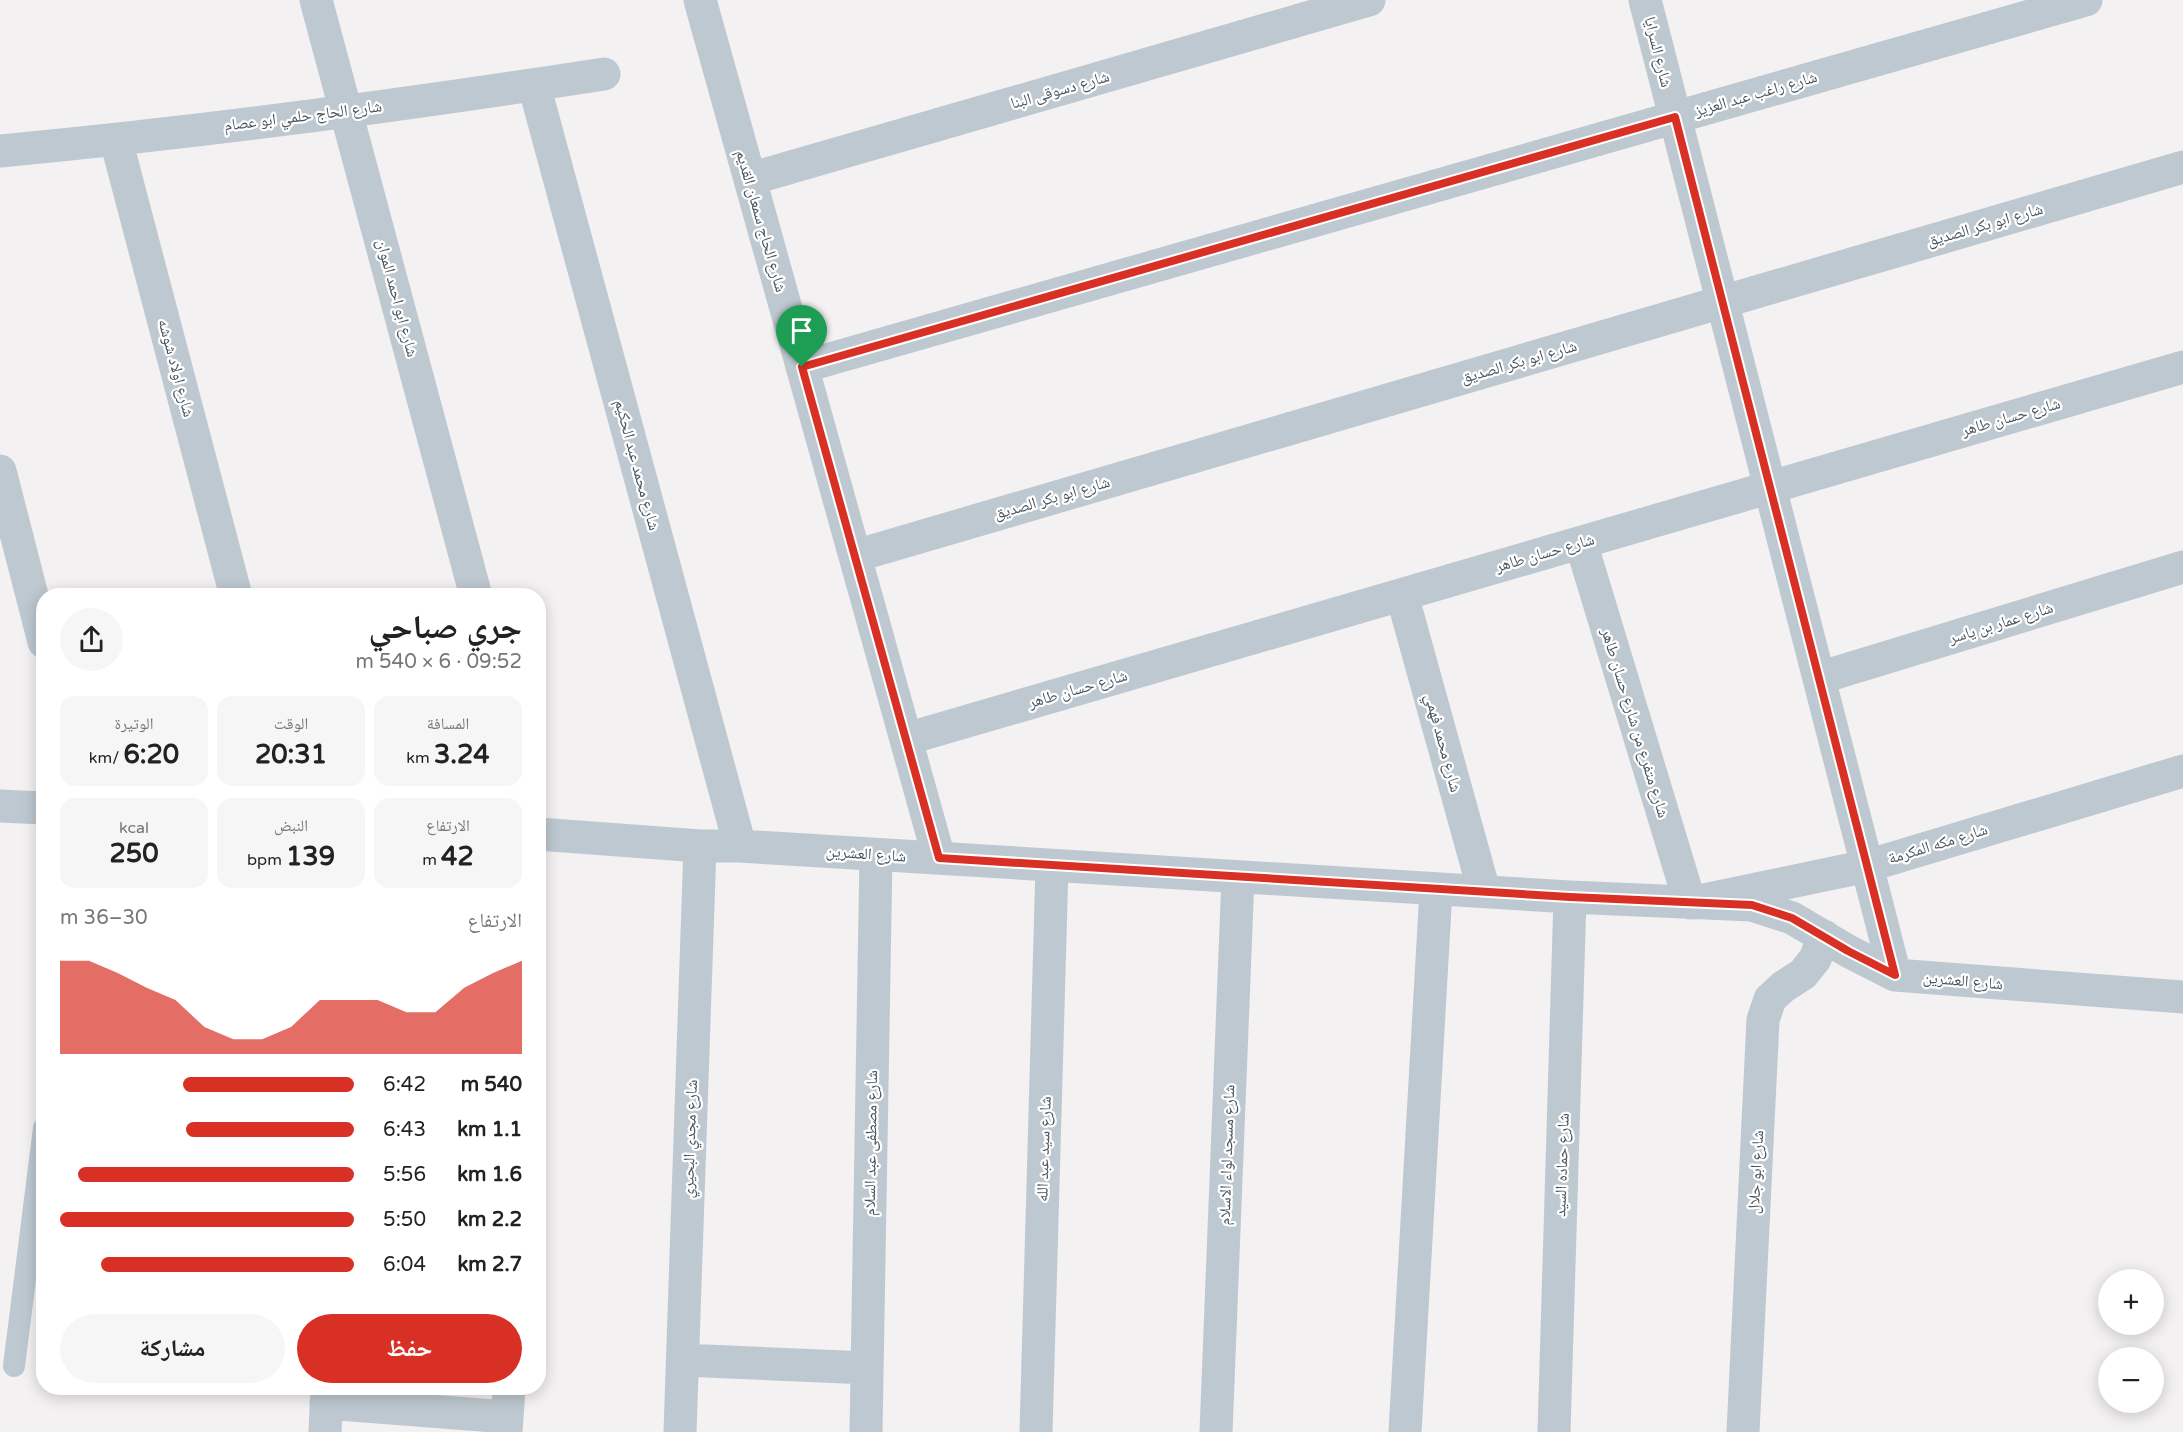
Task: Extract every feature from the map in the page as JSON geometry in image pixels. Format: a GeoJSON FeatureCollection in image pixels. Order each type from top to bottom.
{"type":"FeatureCollection","features":[{"type":"Feature","properties":{"kind":"street","name":"شارع ابو احمد الموان"},"geometry":{"type":"LineString","coordinates":[[316,0],[474,588]]}},
{"type":"Feature","properties":{"kind":"street","name":"شارع دسوقى البنا"},"geometry":{"type":"LineString","coordinates":[[750,179],[1369,0]]}},
{"type":"Feature","properties":{"kind":"street","name":"شارع السرايا"},"geometry":{"type":"LineString","coordinates":[[1645,0],[1895,975]]}},
{"type":"Feature","properties":{"kind":"street","name":"شارع راغب عبد العزيز"},"geometry":{"type":"LineString","coordinates":[[802,367],[2086,0]]}},
{"type":"Feature","properties":{"kind":"street","name":"شارع الحاج سمعان القديم"},"geometry":{"type":"LineString","coordinates":[[704,1],[750,179],[939,858]]}},
{"type":"Feature","properties":{"kind":"street","name":"شارع الحاج حلمي ابو عصام"},"geometry":{"type":"LineString","coordinates":[[0,151],[116,140],[347,111],[604,74]]}},
{"type":"Feature","properties":{"kind":"street","name":"شارع محمد عبد الحكيم"},"geometry":{"type":"LineString","coordinates":[[534,85],[740,846]]}},
{"type":"Feature","properties":{"kind":"street","name":"شارع اولاد شوشه"},"geometry":{"type":"LineString","coordinates":[[116,140],[235,588]]}},
{"type":"Feature","properties":{"kind":"street","name":"شارع ابو بكر الصديق"},"geometry":{"type":"LineString","coordinates":[[855,556],[2183,166]]}},
{"type":"Feature","properties":{"kind":"street","name":"شارع حسان طاهر"},"geometry":{"type":"LineString","coordinates":[[906,739],[2183,367]]}},
{"type":"Feature","properties":{"kind":"street"},"geometry":{"type":"LineString","coordinates":[[0,471],[36,611]]}},
{"type":"Feature","properties":{"kind":"street","name":"شارع متفرع من شارع حسان طاهر"},"geometry":{"type":"LineString","coordinates":[[1581,543],[1690,903]]}},
{"type":"Feature","properties":{"kind":"street","name":"شارع عمار بن ياسر"},"geometry":{"type":"LineString","coordinates":[[1819,678],[2183,567]]}},
{"type":"Feature","properties":{"kind":"street","name":"شارع محمد فهمي"},"geometry":{"type":"LineString","coordinates":[[1402,594],[1484,891]]}},
{"type":"Feature","properties":{"kind":"street","name":"شارع مكه المكرمة"},"geometry":{"type":"LineString","coordinates":[[1690,903],[1867,866],[2183,771]]}},
{"type":"Feature","properties":{"kind":"street"},"geometry":{"type":"LineString","coordinates":[[1,807],[36,808]]}},
{"type":"Feature","properties":{"kind":"street","name":"شارع العشرين"},"geometry":{"type":"LineString","coordinates":[[546,839],[740,846],[1436,890],[1752,905],[1792,918],[1895,975],[2183,997]]}},
{"type":"Feature","properties":{"kind":"street","name":"شارع مجدي البحيري"},"geometry":{"type":"LineString","coordinates":[[680,1432],[700,846]]}},
{"type":"Feature","properties":{"kind":"street","name":"شارع مصطفى عبد السلام"},"geometry":{"type":"LineString","coordinates":[[866,1432],[876,855]]}},
{"type":"Feature","properties":{"kind":"street","name":"شارع سيد عبد الله"},"geometry":{"type":"LineString","coordinates":[[1036,1432],[1052,866]]}},
{"type":"Feature","properties":{"kind":"street","name":"شارع مسجد لواء الاسلام"},"geometry":{"type":"LineString","coordinates":[[1216,1432],[1238,877]]}},
{"type":"Feature","properties":{"kind":"street"},"geometry":{"type":"LineString","coordinates":[[1405,1432],[1436,890]]}},
{"type":"Feature","properties":{"kind":"street","name":"شارع حماده السيد"},"geometry":{"type":"LineString","coordinates":[[1554,1432],[1570,897]]}},
{"type":"Feature","properties":{"kind":"street","name":"شارع ابو جلال"},"geometry":{"type":"LineString","coordinates":[[1743,1432],[1763,1020],[1770,999],[1803,974],[1815,959],[1824,936]]}},
{"type":"Feature","properties":{"kind":"street"},"geometry":{"type":"LineString","coordinates":[[683,1360],[867,1368]]}},
{"type":"Feature","properties":{"kind":"street"},"geometry":{"type":"LineString","coordinates":[[326,1408],[507,1412]]}},
{"type":"Feature","properties":{"kind":"lane"},"geometry":{"type":"LineString","coordinates":[[15,1366],[36,1194]]}},
{"type":"Feature","properties":{"kind":"route"},"geometry":{"type":"LineString","coordinates":[[1675,117],[1895,975],[1792,918],[1752,905],[1436,890],[939,858],[802,367],[1675,117]]}}]}
